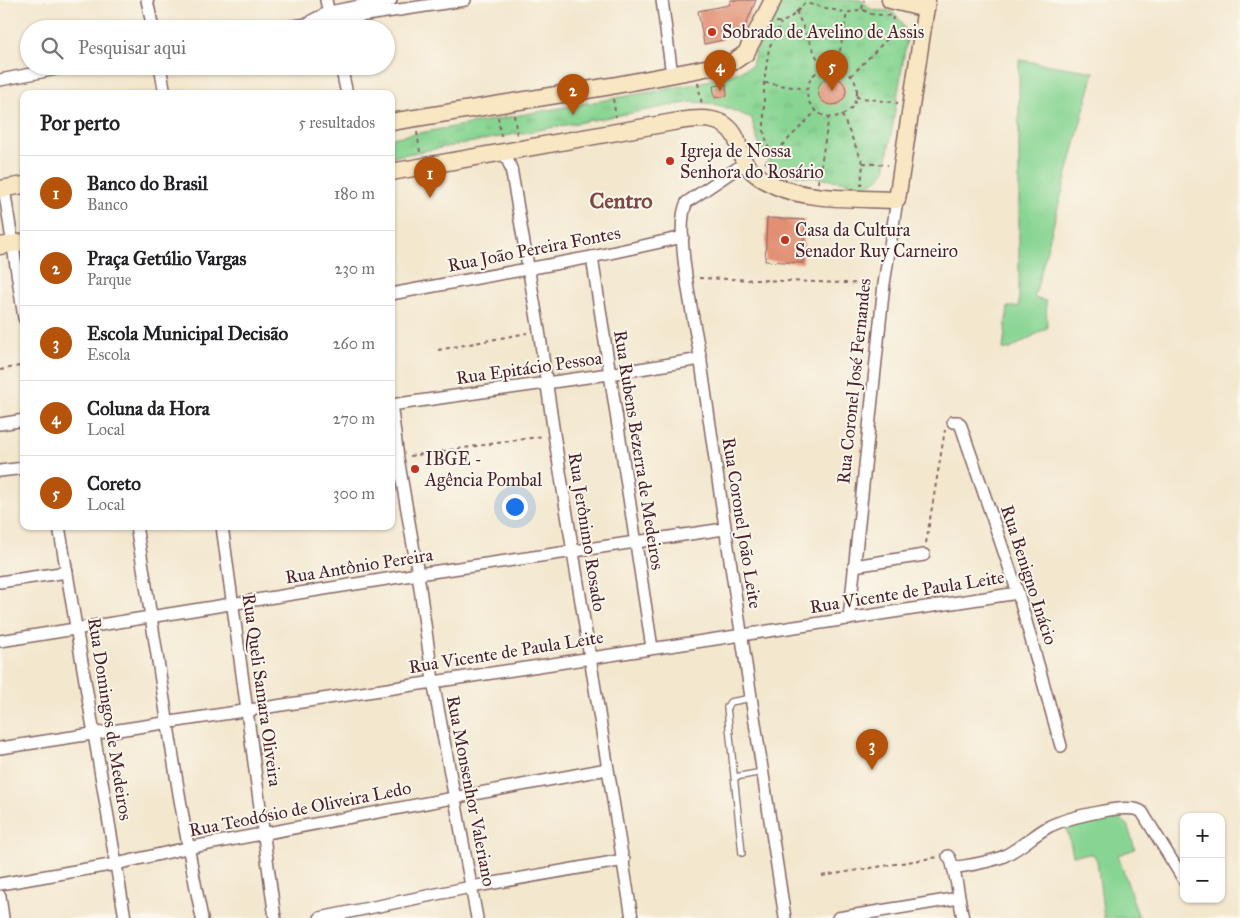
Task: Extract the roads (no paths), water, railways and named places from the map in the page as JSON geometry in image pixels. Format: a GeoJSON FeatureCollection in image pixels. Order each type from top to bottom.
{"type":"FeatureCollection","features":[{"type":"Feature","properties":{"kind":"main road"},"geometry":{"type":"LineString","coordinates":[[395,121],[611,86],[734,62],[746,53],[773,0]]}},
{"type":"Feature","properties":{"kind":"main road"},"geometry":{"type":"LineString","coordinates":[[893,6],[926,5]]}},
{"type":"Feature","properties":{"kind":"main road","name":"Rua Coronel José Fernandes"},"geometry":{"type":"LineString","coordinates":[[897,200],[926,5]]}},
{"type":"Feature","properties":{"kind":"main road"},"geometry":{"type":"LineString","coordinates":[[395,171],[704,118],[718,121],[731,130],[750,168],[764,180],[784,189],[816,195],[897,200]]}},
{"type":"Feature","properties":{"kind":"main road"},"geometry":{"type":"LineString","coordinates":[[2,189],[20,186]]}},
{"type":"Feature","properties":{"kind":"street"},"geometry":{"type":"LineString","coordinates":[[147,0],[151,20]]}},
{"type":"Feature","properties":{"kind":"street"},"geometry":{"type":"LineString","coordinates":[[326,0],[331,20]]}},
{"type":"Feature","properties":{"kind":"street"},"geometry":{"type":"LineString","coordinates":[[334,20],[391,0]]}},
{"type":"Feature","properties":{"kind":"street"},"geometry":{"type":"LineString","coordinates":[[337,20],[465,0]]}},
{"type":"Feature","properties":{"kind":"street"},"geometry":{"type":"LineString","coordinates":[[662,0],[672,75]]}},
{"type":"Feature","properties":{"kind":"street"},"geometry":{"type":"LineString","coordinates":[[0,80],[26,75]]}},
{"type":"Feature","properties":{"kind":"street"},"geometry":{"type":"LineString","coordinates":[[162,75],[164,90]]}},
{"type":"Feature","properties":{"kind":"street"},"geometry":{"type":"LineString","coordinates":[[343,75],[346,90]]}},
{"type":"Feature","properties":{"kind":"street","name":"Rua Jerônimo Rosado"},"geometry":{"type":"LineString","coordinates":[[512,151],[511,168],[539,330],[572,551],[591,657],[607,769],[624,860],[632,918]]}},
{"type":"Feature","properties":{"kind":"street","name":"Rua Coronel João Leite"},"geometry":{"type":"LineString","coordinates":[[750,168],[686,202],[683,236],[686,277],[785,918]]}},
{"type":"Feature","properties":{"kind":"street"},"geometry":{"type":"LineString","coordinates":[[2,189],[20,293]]}},
{"type":"Feature","properties":{"kind":"street","name":"Rua Coronel José Fernandes"},"geometry":{"type":"LineString","coordinates":[[849,619],[884,284],[897,200]]}},
{"type":"Feature","properties":{"kind":"street","name":"Rua João Pereira Fontes"},"geometry":{"type":"LineString","coordinates":[[395,293],[528,269],[683,236]]}},
{"type":"Feature","properties":{"kind":"street","name":"Rua Rubens Bezerra de Medeiros"},"geometry":{"type":"LineString","coordinates":[[592,256],[652,648]]}},
{"type":"Feature","properties":{"kind":"street","name":"Rua Epitácio Pessoa"},"geometry":{"type":"LineString","coordinates":[[395,404],[700,359]]}},
{"type":"Feature","properties":{"kind":"street"},"geometry":{"type":"LineString","coordinates":[[0,424],[20,421]]}},
{"type":"Feature","properties":{"kind":"street","name":"Rua Benigno Inácio"},"geometry":{"type":"LineString","coordinates":[[953,422],[958,422],[961,426],[1018,593],[1062,746]]}},
{"type":"Feature","properties":{"kind":"street","name":"Rua Monsenhor Valeriano"},"geometry":{"type":"LineString","coordinates":[[395,435],[418,574],[433,681],[477,918]]}},
{"type":"Feature","properties":{"kind":"street"},"geometry":{"type":"LineString","coordinates":[[0,472],[20,469]]}},
{"type":"Feature","properties":{"kind":"street","name":"Rua Antônio Pereira"},"geometry":{"type":"LineString","coordinates":[[0,641],[418,574],[724,529]]}},
{"type":"Feature","properties":{"kind":"street","name":"Rua Domingos de Medeiros"},"geometry":{"type":"LineString","coordinates":[[60,530],[126,918]]}},
{"type":"Feature","properties":{"kind":"street"},"geometry":{"type":"LineString","coordinates":[[137,530],[188,848],[202,918]]}},
{"type":"Feature","properties":{"kind":"street","name":"Rua Queli Samara Oliveira"},"geometry":{"type":"LineString","coordinates":[[223,530],[275,918]]}},
{"type":"Feature","properties":{"kind":"street"},"geometry":{"type":"LineString","coordinates":[[854,566],[924,556]]}},
{"type":"Feature","properties":{"kind":"street"},"geometry":{"type":"LineString","coordinates":[[0,582],[66,572]]}},
{"type":"Feature","properties":{"kind":"street","name":"Rua Vicente de Paula Leite"},"geometry":{"type":"LineString","coordinates":[[0,748],[1018,593]]}},
{"type":"Feature","properties":{"kind":"street","name":"Rua Teodósio de Oliveira Ledo"},"geometry":{"type":"LineString","coordinates":[[0,884],[116,864],[188,848],[607,769]]}},
{"type":"Feature","properties":{"kind":"street"},"geometry":{"type":"LineString","coordinates":[[953,868],[1000,858],[1051,825],[1109,810],[1129,808],[1139,809],[1142,812],[1180,874]]}},
{"type":"Feature","properties":{"kind":"street"},"geometry":{"type":"LineString","coordinates":[[948,856],[951,858],[963,918]]}},
{"type":"Feature","properties":{"kind":"street"},"geometry":{"type":"LineString","coordinates":[[320,918],[471,887],[624,860]]}},
{"type":"Feature","properties":{"kind":"street"},"geometry":{"type":"LineString","coordinates":[[0,896],[3,918]]}},
{"type":"Feature","properties":{"kind":"street"},"geometry":{"type":"LineString","coordinates":[[838,918],[958,898]]}},
{"type":"Feature","properties":{"kind":"lane"},"geometry":{"type":"LineString","coordinates":[[742,853],[726,707],[730,702],[752,698]]}},
{"type":"Feature","properties":{"kind":"lane"},"geometry":{"type":"LineString","coordinates":[[734,777],[763,772]]}},
{"type":"Feature","properties":{"kind":"place","name":"Sobrado de Avelino de Assis"},"geometry":{"type":"Point","coordinates":[712,32]}},
{"type":"Feature","properties":{"kind":"place","name":"Coluna da Hora"},"geometry":{"type":"Point","coordinates":[720,91]}},
{"type":"Feature","properties":{"kind":"place","name":"Coreto"},"geometry":{"type":"Point","coordinates":[832,91]}},
{"type":"Feature","properties":{"kind":"place","name":"Praça Getúlio Vargas"},"geometry":{"type":"Point","coordinates":[573,115]}},
{"type":"Feature","properties":{"kind":"place","name":"Igreja de Nossa Senhora do Rosário"},"geometry":{"type":"Point","coordinates":[670,161]}},
{"type":"Feature","properties":{"kind":"place","name":"Banco do Brasil"},"geometry":{"type":"Point","coordinates":[430,198]}},
{"type":"Feature","properties":{"kind":"place","name":"Casa da Cultura Senador Ruy Carneiro"},"geometry":{"type":"Point","coordinates":[785,240]}},
{"type":"Feature","properties":{"kind":"place","name":"IBGE - Agência Pombal"},"geometry":{"type":"Point","coordinates":[415,469]}},
{"type":"Feature","properties":{"kind":"place","name":"Escola Municipal Decisão"},"geometry":{"type":"Point","coordinates":[872,770]}},
{"type":"Feature","properties":{"kind":"district","name":"Centro"},"geometry":{"type":"Point","coordinates":[621,200]}}]}
